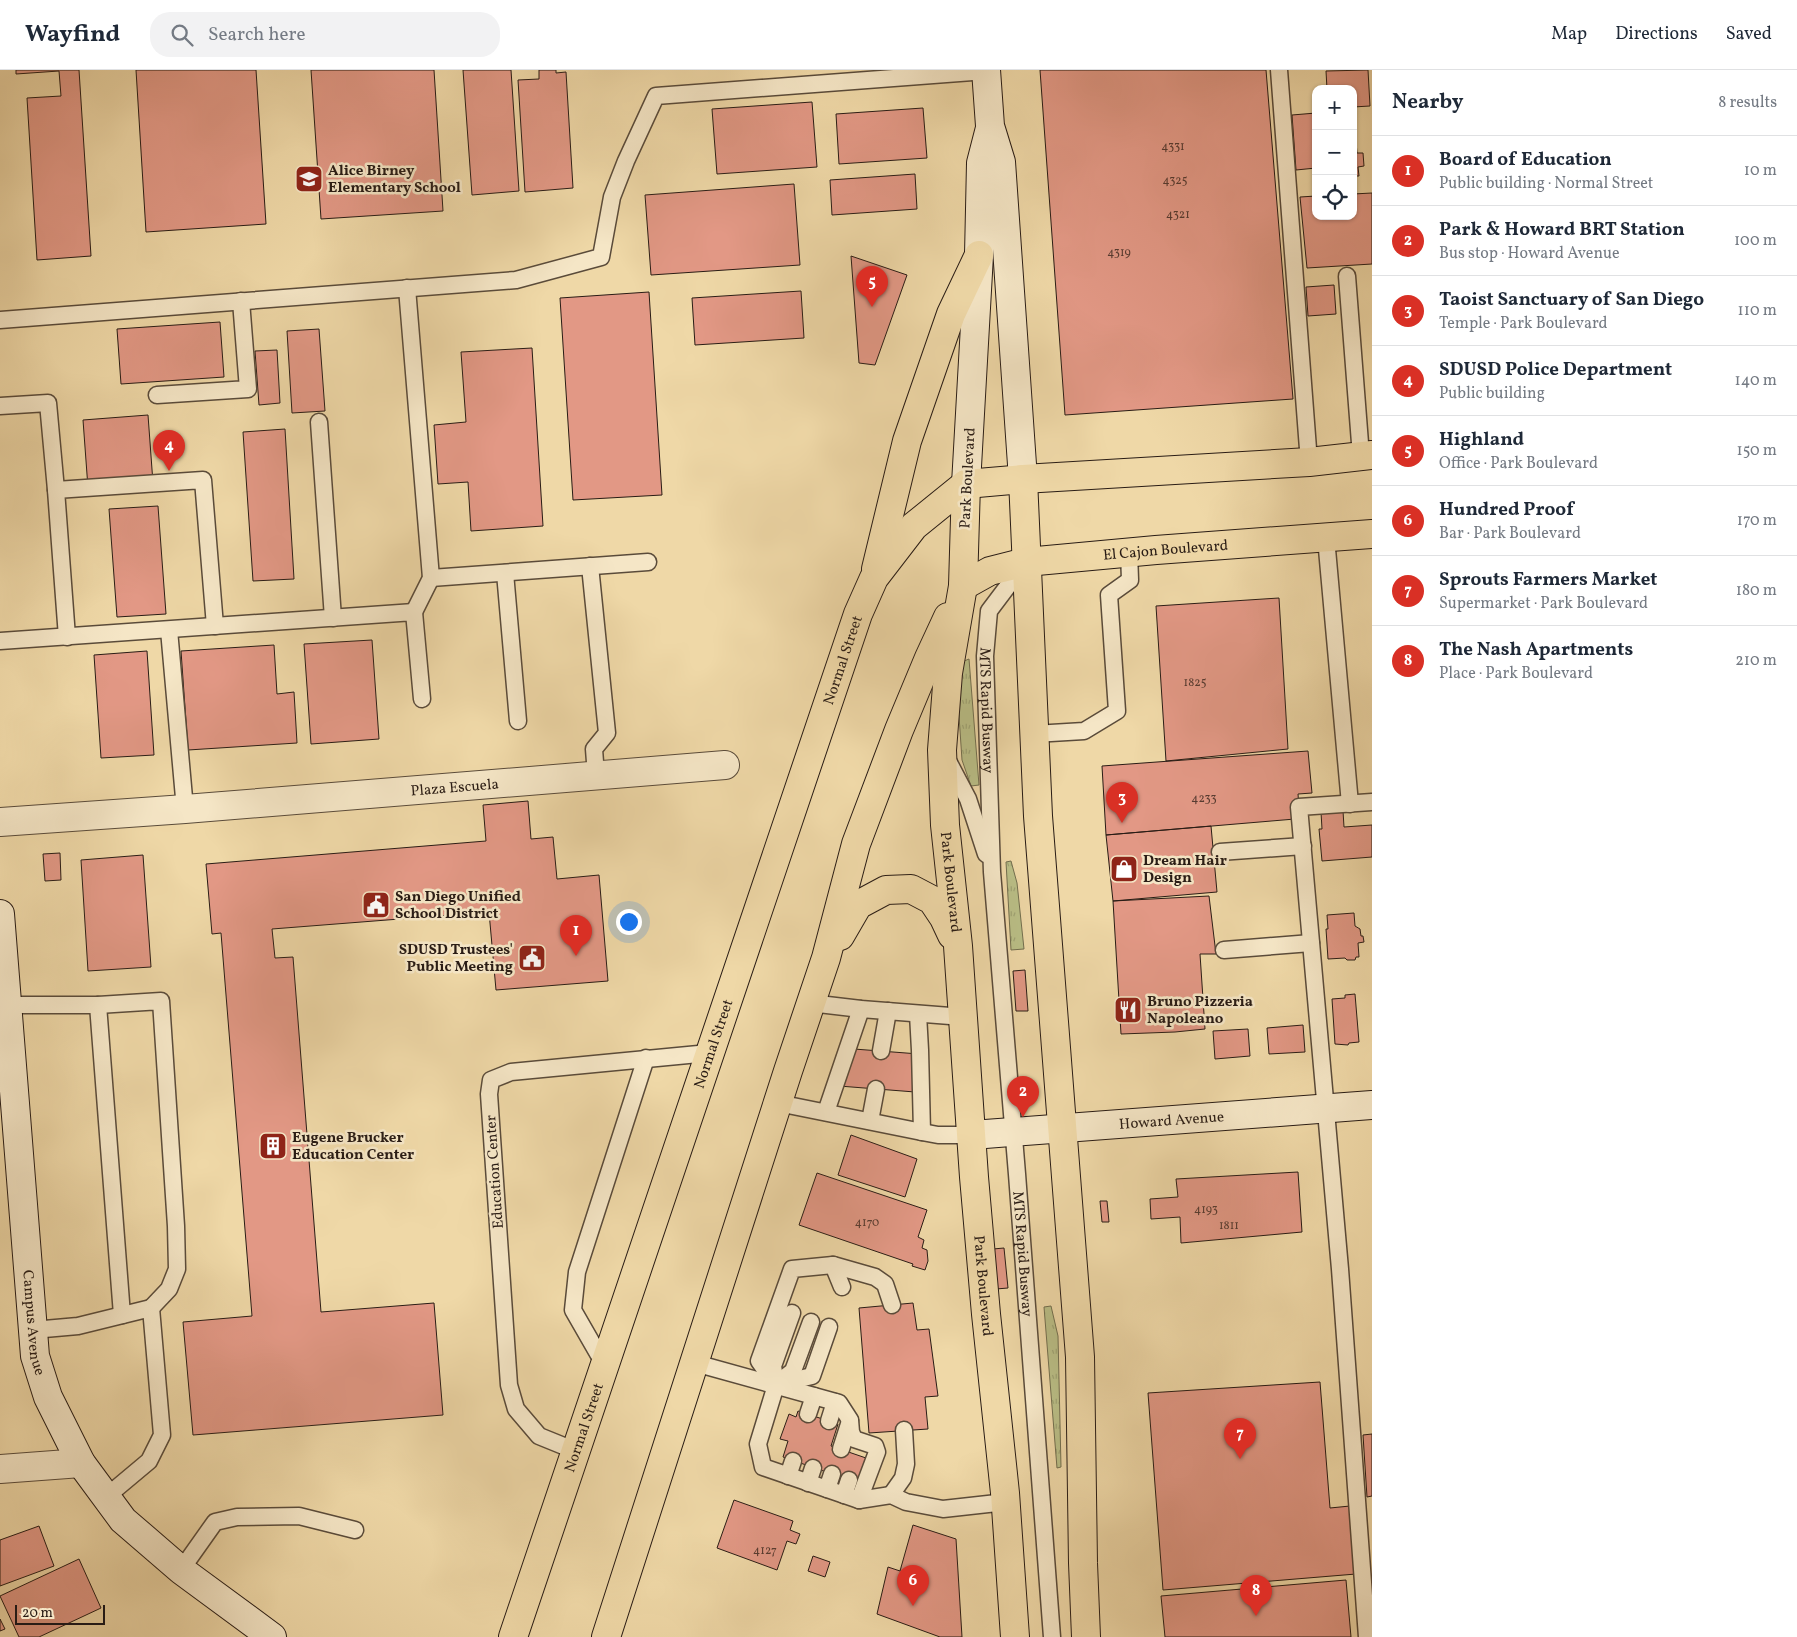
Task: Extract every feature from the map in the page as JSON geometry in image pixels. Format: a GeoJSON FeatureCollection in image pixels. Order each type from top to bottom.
{"type":"FeatureCollection","features":[{"type":"Feature","properties":{"kind":"main road"},"geometry":{"type":"LineString","coordinates":[[874,578],[907,441],[951,314],[980,255]]}},
{"type":"Feature","properties":{"kind":"main road"},"geometry":{"type":"LineString","coordinates":[[966,484],[1309,462],[1367,456]]}},
{"type":"Feature","properties":{"kind":"main road","name":"Park Boulevard"},"geometry":{"type":"LineString","coordinates":[[1023,479],[1038,816],[1080,1357],[1086,1637]]}},
{"type":"Feature","properties":{"kind":"main road","name":"Park Boulevard"},"geometry":{"type":"LineString","coordinates":[[966,484],[963,586],[948,673],[942,750],[945,825],[958,946],[986,1314],[1006,1502],[1015,1637]]}},
{"type":"Feature","properties":{"kind":"main road","name":"Normal Street"},"geometry":{"type":"LineString","coordinates":[[513,1637],[858,614],[874,578],[914,526],[966,484]]}},
{"type":"Feature","properties":{"kind":"main road","name":"El Cajon Boulevard"},"geometry":{"type":"LineString","coordinates":[[963,586],[990,571],[1026,562],[1129,552],[1372,534]]}},
{"type":"Feature","properties":{"kind":"main road"},"geometry":{"type":"LineString","coordinates":[[606,1637],[810,1002],[826,958],[859,836],[918,685],[963,586]]}},
{"type":"Feature","properties":{"kind":"main road"},"geometry":{"type":"LineString","coordinates":[[826,958],[858,905],[886,890],[911,889],[932,900],[944,918],[958,946]]}},
{"type":"Feature","properties":{"kind":"street","name":"Park Boulevard"},"geometry":{"type":"LineString","coordinates":[[986,70],[990,126],[1001,162],[1023,479]]}},
{"type":"Feature","properties":{"kind":"street","name":"Park Boulevard"},"geometry":{"type":"LineString","coordinates":[[966,484],[980,255],[982,163],[990,126]]}},
{"type":"Feature","properties":{"kind":"street","name":"Plaza Escuela"},"geometry":{"type":"LineString","coordinates":[[0,822],[185,809],[725,764]]}},
{"type":"Feature","properties":{"kind":"street","name":"Campus Avenue"},"geometry":{"type":"LineString","coordinates":[[0,914],[35,1356],[48,1397],[81,1463],[123,1520],[181,1570],[272,1637]]}},
{"type":"Feature","properties":{"kind":"street","name":"Howard Avenue"},"geometry":{"type":"LineString","coordinates":[[972,1135],[1372,1105]]}},
{"type":"Feature","properties":{"kind":"street"},"geometry":{"type":"LineString","coordinates":[[0,1469],[81,1463]]}},
{"type":"Feature","properties":{"kind":"lane"},"geometry":{"type":"LineString","coordinates":[[0,320],[516,280],[600,257],[612,197],[626,161],[656,96],[986,70]]}},
{"type":"Feature","properties":{"kind":"lane"},"geometry":{"type":"LineString","coordinates":[[1279,70],[1309,462]]}},
{"type":"Feature","properties":{"kind":"lane"},"geometry":{"type":"LineString","coordinates":[[1347,276],[1367,456]]}},
{"type":"Feature","properties":{"kind":"lane"},"geometry":{"type":"LineString","coordinates":[[407,288],[431,578],[414,612],[422,699]]}},
{"type":"Feature","properties":{"kind":"lane"},"geometry":{"type":"LineString","coordinates":[[157,395],[248,388],[241,301]]}},
{"type":"Feature","properties":{"kind":"lane"},"geometry":{"type":"LineString","coordinates":[[0,406],[48,402],[68,637]]}},
{"type":"Feature","properties":{"kind":"lane"},"geometry":{"type":"LineString","coordinates":[[319,422],[333,618]]}},
{"type":"Feature","properties":{"kind":"lane"},"geometry":{"type":"LineString","coordinates":[[56,490],[203,480],[215,626]]}},
{"type":"Feature","properties":{"kind":"lane"},"geometry":{"type":"LineString","coordinates":[[1326,538],[1350,804]]}},
{"type":"Feature","properties":{"kind":"lane"},"geometry":{"type":"LineString","coordinates":[[1034,734],[1084,730],[1117,711],[1109,595],[1130,580],[1129,552]]}},
{"type":"Feature","properties":{"kind":"lane"},"geometry":{"type":"LineString","coordinates":[[431,578],[648,562]]}},
{"type":"Feature","properties":{"kind":"lane","name":"MTS Rapid Busway"},"geometry":{"type":"LineString","coordinates":[[1026,562],[989,611],[985,656],[992,872],[1014,1132],[1052,1637]]}},
{"type":"Feature","properties":{"kind":"lane"},"geometry":{"type":"LineString","coordinates":[[590,566],[606,733],[594,749],[596,775]]}},
{"type":"Feature","properties":{"kind":"lane"},"geometry":{"type":"LineString","coordinates":[[505,573],[518,721]]}},
{"type":"Feature","properties":{"kind":"lane"},"geometry":{"type":"LineString","coordinates":[[0,641],[414,612]]}},
{"type":"Feature","properties":{"kind":"lane"},"geometry":{"type":"LineString","coordinates":[[169,630],[185,809]]}},
{"type":"Feature","properties":{"kind":"lane","name":"MTS Rapid Busway"},"geometry":{"type":"LineString","coordinates":[[942,750],[968,799],[992,872]]}},
{"type":"Feature","properties":{"kind":"lane"},"geometry":{"type":"LineString","coordinates":[[1367,1637],[1350,1392],[1299,807],[1372,802]]}},
{"type":"Feature","properties":{"kind":"lane"},"geometry":{"type":"LineString","coordinates":[[1220,852],[1303,846]]}},
{"type":"Feature","properties":{"kind":"lane"},"geometry":{"type":"LineString","coordinates":[[1224,950],[1311,943]]}},
{"type":"Feature","properties":{"kind":"lane"},"geometry":{"type":"LineString","coordinates":[[8,1006],[98,1005],[161,1001],[176,1226],[177,1269],[168,1289],[151,1308],[78,1326],[33,1330]]}},
{"type":"Feature","properties":{"kind":"lane"},"geometry":{"type":"LineString","coordinates":[[810,1002],[888,1012],[963,1017]]}},
{"type":"Feature","properties":{"kind":"lane"},"geometry":{"type":"LineString","coordinates":[[98,1005],[122,1315]]}},
{"type":"Feature","properties":{"kind":"lane"},"geometry":{"type":"LineString","coordinates":[[826,1112],[861,1009]]}},
{"type":"Feature","properties":{"kind":"lane"},"geometry":{"type":"LineString","coordinates":[[882,1051],[888,1012]]}},
{"type":"Feature","properties":{"kind":"lane"},"geometry":{"type":"LineString","coordinates":[[918,1014],[922,1132]]}},
{"type":"Feature","properties":{"kind":"lane","name":"Education Center"},"geometry":{"type":"LineString","coordinates":[[576,1451],[539,1436],[516,1408],[508,1385],[489,1094],[491,1080],[511,1072],[710,1053]]}},
{"type":"Feature","properties":{"kind":"lane"},"geometry":{"type":"LineString","coordinates":[[604,1364],[573,1310],[574,1292],[577,1272],[646,1058]]}},
{"type":"Feature","properties":{"kind":"lane"},"geometry":{"type":"LineString","coordinates":[[870,1121],[876,1089]]}},
{"type":"Feature","properties":{"kind":"lane"},"geometry":{"type":"LineString","coordinates":[[778,1103],[938,1135],[972,1135]]}},
{"type":"Feature","properties":{"kind":"lane"},"geometry":{"type":"LineString","coordinates":[[776,1385],[759,1361],[792,1268],[834,1265],[875,1277],[885,1284],[892,1305]]}},
{"type":"Feature","properties":{"kind":"lane"},"geometry":{"type":"LineString","coordinates":[[806,1276],[834,1265]]}},
{"type":"Feature","properties":{"kind":"lane"},"geometry":{"type":"LineString","coordinates":[[825,1282],[834,1265]]}},
{"type":"Feature","properties":{"kind":"lane"},"geometry":{"type":"LineString","coordinates":[[834,1265],[842,1287]]}},
{"type":"Feature","properties":{"kind":"lane"},"geometry":{"type":"LineString","coordinates":[[106,1497],[150,1461],[162,1435],[151,1308]]}},
{"type":"Feature","properties":{"kind":"lane"},"geometry":{"type":"LineString","coordinates":[[792,1313],[772,1366],[776,1385],[758,1444],[763,1467],[791,1469],[830,1482],[851,1492],[891,1495],[906,1502],[943,1509],[1006,1502]]}},
{"type":"Feature","properties":{"kind":"lane"},"geometry":{"type":"LineString","coordinates":[[776,1385],[794,1371],[811,1322]]}},
{"type":"Feature","properties":{"kind":"lane"},"geometry":{"type":"LineString","coordinates":[[776,1385],[812,1376],[829,1327]]}},
{"type":"Feature","properties":{"kind":"lane"},"geometry":{"type":"LineString","coordinates":[[695,1363],[839,1403],[850,1420],[851,1432],[861,1449],[875,1446],[877,1452],[851,1492]]}},
{"type":"Feature","properties":{"kind":"lane"},"geometry":{"type":"LineString","coordinates":[[808,1414],[814,1396]]}},
{"type":"Feature","properties":{"kind":"lane"},"geometry":{"type":"LineString","coordinates":[[829,1422],[835,1402]]}},
{"type":"Feature","properties":{"kind":"lane"},"geometry":{"type":"LineString","coordinates":[[840,1450],[850,1420]]}},
{"type":"Feature","properties":{"kind":"lane"},"geometry":{"type":"LineString","coordinates":[[891,1495],[902,1478],[906,1464],[904,1430]]}},
{"type":"Feature","properties":{"kind":"lane"},"geometry":{"type":"LineString","coordinates":[[181,1570],[215,1522],[237,1517],[299,1516],[355,1530]]}},
{"type":"Feature","properties":{"kind":"green space"},"geometry":{"type":"Polygon","coordinates":[[[969,659],[979,785],[971,786],[962,760],[956,672],[964,661],[969,659]]]}},
{"type":"Feature","properties":{"kind":"green space"},"geometry":{"type":"Polygon","coordinates":[[[1011,861],[1017,883],[1024,949],[1011,950],[1006,862],[1011,861]]]}},
{"type":"Feature","properties":{"kind":"green space"},"geometry":{"type":"Polygon","coordinates":[[[1051,1306],[1058,1336],[1061,1467],[1057,1468],[1044,1307],[1051,1306]]]}},
{"type":"Feature","properties":{"kind":"building"},"geometry":{"type":"Polygon","coordinates":[[[16,70],[79,70],[91,256],[37,260],[27,98],[61,96],[59,71],[16,74],[16,70]]]}},
{"type":"Feature","properties":{"kind":"building"},"geometry":{"type":"Polygon","coordinates":[[[136,70],[256,70],[266,224],[146,232],[136,70]]]}},
{"type":"Feature","properties":{"kind":"building"},"geometry":{"type":"Polygon","coordinates":[[[311,70],[434,70],[443,211],[321,219],[311,70]]]}},
{"type":"Feature","properties":{"kind":"building"},"geometry":{"type":"Polygon","coordinates":[[[463,70],[511,70],[519,191],[472,195],[463,70]]]}},
{"type":"Feature","properties":{"kind":"building"},"geometry":{"type":"Polygon","coordinates":[[[539,70],[556,70],[556,73],[566,72],[573,188],[525,192],[518,80],[539,79],[539,70]]]}},
{"type":"Feature","properties":{"kind":"building"},"geometry":{"type":"Polygon","coordinates":[[[1040,70],[1266,70],[1293,399],[1065,415],[1040,70]]]}},
{"type":"Feature","properties":{"kind":"building"},"geometry":{"type":"Polygon","coordinates":[[[1368,70],[1370,106],[1357,107],[1357,85],[1327,85],[1326,71],[1368,70]]]}},
{"type":"Feature","properties":{"kind":"building"},"geometry":{"type":"Polygon","coordinates":[[[812,102],[817,167],[717,174],[712,109],[812,102]]]}},
{"type":"Feature","properties":{"kind":"building"},"geometry":{"type":"Polygon","coordinates":[[[923,108],[927,158],[839,164],[836,114],[923,108]]]}},
{"type":"Feature","properties":{"kind":"building"},"geometry":{"type":"Polygon","coordinates":[[[1312,113],[1312,168],[1296,170],[1292,115],[1312,113]]]}},
{"type":"Feature","properties":{"kind":"building"},"geometry":{"type":"Polygon","coordinates":[[[1357,153],[1363,153],[1364,166],[1358,167],[1359,176],[1357,176],[1357,153]]]}},
{"type":"Feature","properties":{"kind":"building"},"geometry":{"type":"Polygon","coordinates":[[[915,174],[917,209],[832,215],[830,180],[915,174]]]}},
{"type":"Feature","properties":{"kind":"building"},"geometry":{"type":"Polygon","coordinates":[[[794,184],[800,265],[651,275],[645,195],[794,184]]]}},
{"type":"Feature","properties":{"kind":"building"},"geometry":{"type":"Polygon","coordinates":[[[1372,193],[1372,264],[1307,268],[1300,197],[1312,196],[1312,220],[1357,220],[1357,194],[1372,193]]]}},
{"type":"Feature","properties":{"kind":"building"},"geometry":{"type":"Polygon","coordinates":[[[851,256],[907,275],[875,365],[859,363],[851,256]]]}},
{"type":"Feature","properties":{"kind":"building"},"geometry":{"type":"Polygon","coordinates":[[[1334,285],[1336,314],[1308,316],[1306,287],[1334,285]]]}},
{"type":"Feature","properties":{"kind":"building"},"geometry":{"type":"Polygon","coordinates":[[[801,291],[804,338],[695,345],[692,298],[801,291]]]}},
{"type":"Feature","properties":{"kind":"building"},"geometry":{"type":"Polygon","coordinates":[[[649,292],[662,495],[573,500],[560,298],[649,292]]]}},
{"type":"Feature","properties":{"kind":"building"},"geometry":{"type":"Polygon","coordinates":[[[220,322],[224,377],[121,384],[117,329],[220,322]]]}},
{"type":"Feature","properties":{"kind":"building"},"geometry":{"type":"Polygon","coordinates":[[[319,329],[325,411],[292,413],[287,331],[319,329]]]}},
{"type":"Feature","properties":{"kind":"building"},"geometry":{"type":"Polygon","coordinates":[[[532,348],[543,526],[471,531],[468,482],[438,484],[434,425],[466,422],[461,352],[532,348]]]}},
{"type":"Feature","properties":{"kind":"building"},"geometry":{"type":"Polygon","coordinates":[[[277,350],[280,403],[259,405],[255,351],[277,350]]]}},
{"type":"Feature","properties":{"kind":"building"},"geometry":{"type":"Polygon","coordinates":[[[148,415],[153,483],[88,488],[83,420],[148,415]]]}},
{"type":"Feature","properties":{"kind":"building"},"geometry":{"type":"Polygon","coordinates":[[[285,429],[294,579],[253,581],[243,432],[285,429]]]}},
{"type":"Feature","properties":{"kind":"building"},"geometry":{"type":"Polygon","coordinates":[[[158,506],[166,614],[117,617],[109,509],[158,506]]]}},
{"type":"Feature","properties":{"kind":"building"},"geometry":{"type":"Polygon","coordinates":[[[1279,598],[1288,749],[1166,761],[1156,606],[1279,598]]]}},
{"type":"Feature","properties":{"kind":"building"},"geometry":{"type":"Polygon","coordinates":[[[372,640],[379,739],[311,744],[304,644],[372,640]]]}},
{"type":"Feature","properties":{"kind":"building"},"geometry":{"type":"Polygon","coordinates":[[[274,645],[277,694],[294,692],[297,743],[188,750],[181,651],[274,645]]]}},
{"type":"Feature","properties":{"kind":"building"},"geometry":{"type":"Polygon","coordinates":[[[147,651],[154,755],[101,758],[94,655],[147,651]]]}},
{"type":"Feature","properties":{"kind":"building"},"geometry":{"type":"Polygon","coordinates":[[[1308,751],[1312,793],[1298,794],[1299,807],[1295,819],[1106,835],[1102,766],[1308,751]]]}},
{"type":"Feature","properties":{"kind":"building","name":"Eugene Brucker Education Center"},"geometry":{"type":"Polygon","coordinates":[[[528,801],[531,839],[553,837],[557,879],[599,875],[608,981],[496,990],[489,912],[272,929],[275,958],[293,957],[321,1312],[434,1303],[443,1415],[193,1435],[183,1322],[252,1316],[221,933],[212,934],[206,864],[486,841],[483,805],[528,801]]]}},
{"type":"Feature","properties":{"kind":"building"},"geometry":{"type":"Polygon","coordinates":[[[1343,811],[1344,827],[1372,825],[1372,857],[1322,861],[1319,829],[1322,829],[1321,812],[1343,811]]]}},
{"type":"Feature","properties":{"kind":"building"},"geometry":{"type":"Polygon","coordinates":[[[1211,826],[1217,892],[1113,901],[1106,835],[1211,826]]]}},
{"type":"Feature","properties":{"kind":"building"},"geometry":{"type":"Polygon","coordinates":[[[60,853],[61,880],[45,881],[43,854],[60,853]]]}},
{"type":"Feature","properties":{"kind":"building"},"geometry":{"type":"Polygon","coordinates":[[[143,855],[151,967],[88,971],[81,860],[143,855]]]}},
{"type":"Feature","properties":{"kind":"building"},"geometry":{"type":"Polygon","coordinates":[[[1209,896],[1216,954],[1200,954],[1205,1029],[1121,1034],[1113,901],[1209,896]]]}},
{"type":"Feature","properties":{"kind":"building"},"geometry":{"type":"Polygon","coordinates":[[[1354,913],[1355,926],[1360,929],[1364,942],[1358,943],[1359,957],[1356,957],[1355,960],[1347,960],[1345,958],[1328,959],[1327,915],[1354,913]]]}},
{"type":"Feature","properties":{"kind":"building"},"geometry":{"type":"Polygon","coordinates":[[[1025,970],[1028,1011],[1016,1011],[1013,971],[1025,970]]]}},
{"type":"Feature","properties":{"kind":"building"},"geometry":{"type":"Polygon","coordinates":[[[1355,994],[1359,1042],[1349,1043],[1348,1045],[1335,1044],[1332,999],[1345,998],[1345,995],[1355,994]]]}},
{"type":"Feature","properties":{"kind":"building"},"geometry":{"type":"Polygon","coordinates":[[[1303,1025],[1305,1052],[1269,1054],[1267,1028],[1303,1025]]]}},
{"type":"Feature","properties":{"kind":"building"},"geometry":{"type":"Polygon","coordinates":[[[1248,1029],[1250,1056],[1215,1059],[1213,1031],[1248,1029]]]}},
{"type":"Feature","properties":{"kind":"building"},"geometry":{"type":"Polygon","coordinates":[[[854,1049],[919,1054],[915,1092],[839,1086],[854,1049]]]}},
{"type":"Feature","properties":{"kind":"building"},"geometry":{"type":"Polygon","coordinates":[[[851,1135],[917,1159],[905,1197],[838,1175],[851,1135]]]}},
{"type":"Feature","properties":{"kind":"building"},"geometry":{"type":"Polygon","coordinates":[[[1298,1172],[1302,1232],[1181,1243],[1180,1217],[1151,1219],[1150,1199],[1178,1197],[1176,1179],[1298,1172]]]}},
{"type":"Feature","properties":{"kind":"building"},"geometry":{"type":"Polygon","coordinates":[[[817,1173],[927,1210],[918,1237],[924,1240],[922,1248],[927,1250],[928,1261],[925,1270],[912,1266],[913,1264],[799,1225],[817,1173]]]}},
{"type":"Feature","properties":{"kind":"building"},"geometry":{"type":"Polygon","coordinates":[[[1100,1201],[1107,1201],[1109,1222],[1102,1222],[1100,1201]]]}},
{"type":"Feature","properties":{"kind":"building"},"geometry":{"type":"Polygon","coordinates":[[[1004,1248],[1008,1288],[996,1289],[993,1249],[1004,1248]]]}},
{"type":"Feature","properties":{"kind":"building"},"geometry":{"type":"Polygon","coordinates":[[[913,1303],[917,1330],[929,1329],[938,1396],[925,1397],[928,1429],[869,1433],[859,1308],[913,1303]]]}},
{"type":"Feature","properties":{"kind":"building"},"geometry":{"type":"Polygon","coordinates":[[[1320,1382],[1330,1508],[1350,1506],[1356,1574],[1163,1590],[1148,1393],[1320,1382]]]}},
{"type":"Feature","properties":{"kind":"building"},"geometry":{"type":"Polygon","coordinates":[[[798,1411],[838,1424],[831,1446],[866,1458],[858,1483],[783,1457],[788,1441],[780,1439],[789,1414],[796,1417],[798,1411]]]}},
{"type":"Feature","properties":{"kind":"building"},"geometry":{"type":"Polygon","coordinates":[[[1372,1434],[1372,1496],[1367,1497],[1363,1435],[1372,1434]]]}},
{"type":"Feature","properties":{"kind":"building"},"geometry":{"type":"Polygon","coordinates":[[[734,1500],[793,1521],[790,1530],[800,1534],[796,1544],[787,1541],[777,1570],[717,1548],[734,1500]]]}},
{"type":"Feature","properties":{"kind":"building"},"geometry":{"type":"Polygon","coordinates":[[[913,1525],[956,1539],[962,1637],[940,1637],[877,1614],[888,1567],[900,1571],[913,1525]]]}},
{"type":"Feature","properties":{"kind":"building"},"geometry":{"type":"Polygon","coordinates":[[[39,1526],[54,1566],[0,1586],[0,1540],[39,1526]]]}},
{"type":"Feature","properties":{"kind":"building"},"geometry":{"type":"Polygon","coordinates":[[[813,1556],[830,1562],[825,1577],[808,1571],[813,1556]]]}},
{"type":"Feature","properties":{"kind":"building"},"geometry":{"type":"Polygon","coordinates":[[[79,1559],[101,1608],[39,1637],[19,1637],[0,1596],[79,1559]]]}},
{"type":"Feature","properties":{"kind":"building"},"geometry":{"type":"Polygon","coordinates":[[[1346,1580],[1351,1637],[1165,1637],[1161,1596],[1346,1580]]]}},
{"type":"Feature","properties":{"kind":"building"},"geometry":{"type":"Polygon","coordinates":[[[0,1619],[5,1629],[0,1631],[0,1619]]]}},
{"type":"Feature","properties":{"kind":"place","name":"Alice Birney Elementary School"},"geometry":{"type":"Point","coordinates":[309,179]}},
{"type":"Feature","properties":{"kind":"place","name":"Highland"},"geometry":{"type":"Point","coordinates":[872,307]}},
{"type":"Feature","properties":{"kind":"place","name":"SDUSD Police Department"},"geometry":{"type":"Point","coordinates":[169,471]}},
{"type":"Feature","properties":{"kind":"place","name":"Taoist Sanctuary of San Diego"},"geometry":{"type":"Point","coordinates":[1122,823]}},
{"type":"Feature","properties":{"kind":"place","name":"Dream Hair Design"},"geometry":{"type":"Point","coordinates":[1124,869]}},
{"type":"Feature","properties":{"kind":"place","name":"San Diego Unified School District"},"geometry":{"type":"Point","coordinates":[376,905]}},
{"type":"Feature","properties":{"kind":"place","name":"Board of Education"},"geometry":{"type":"Point","coordinates":[576,956]}},
{"type":"Feature","properties":{"kind":"place","name":"SDUSD Trustees' Public Meeting"},"geometry":{"type":"Point","coordinates":[532,958]}},
{"type":"Feature","properties":{"kind":"place","name":"Bruno Pizzeria Napoleano"},"geometry":{"type":"Point","coordinates":[1128,1010]}},
{"type":"Feature","properties":{"kind":"place","name":"Park & Howard BRT Station"},"geometry":{"type":"Point","coordinates":[1023,1117]}},
{"type":"Feature","properties":{"kind":"place","name":"Eugene Brucker Education Center"},"geometry":{"type":"Point","coordinates":[273,1146]}},
{"type":"Feature","properties":{"kind":"place","name":"Sprouts Farmers Market"},"geometry":{"type":"Point","coordinates":[1240,1459]}},
{"type":"Feature","properties":{"kind":"place","name":"Hundred Proof"},"geometry":{"type":"Point","coordinates":[913,1606]}},
{"type":"Feature","properties":{"kind":"place","name":"The Nash Apartments"},"geometry":{"type":"Point","coordinates":[1256,1616]}}]}
